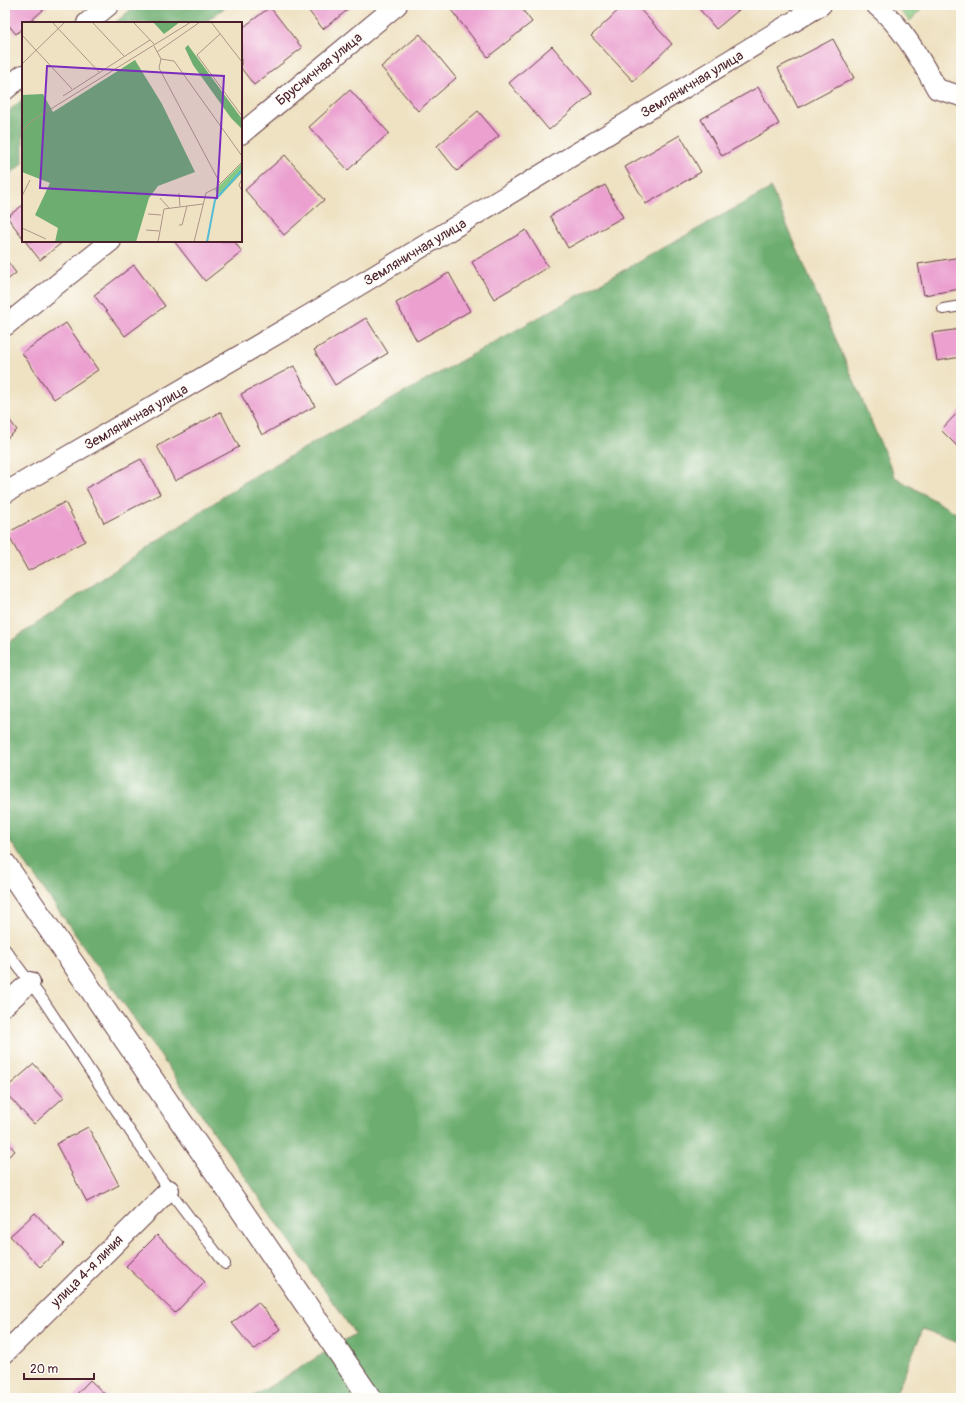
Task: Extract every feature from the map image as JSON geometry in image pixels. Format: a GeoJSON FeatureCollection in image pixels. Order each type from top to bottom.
{"type":"FeatureCollection","features":[{"type":"Feature","properties":{"kind":"street"},"geometry":{"type":"LineString","coordinates":[[88,22],[109,5]]}},
{"type":"Feature","properties":{"kind":"street","name":"Брусничная улица"},"geometry":{"type":"LineString","coordinates":[[242,133],[397,5]]}},
{"type":"Feature","properties":{"kind":"street","name":"Земляничная улица"},"geometry":{"type":"LineString","coordinates":[[5,493],[323,307],[821,5]]}},
{"type":"Feature","properties":{"kind":"street"},"geometry":{"type":"LineString","coordinates":[[876,5],[888,15],[917,53],[937,89],[961,96]]}},
{"type":"Feature","properties":{"kind":"street"},"geometry":{"type":"LineString","coordinates":[[5,90],[22,76]]}},
{"type":"Feature","properties":{"kind":"street"},"geometry":{"type":"LineString","coordinates":[[5,326],[109,242]]}},
{"type":"Feature","properties":{"kind":"street"},"geometry":{"type":"LineString","coordinates":[[5,864],[370,1398]]}},
{"type":"Feature","properties":{"kind":"street"},"geometry":{"type":"LineString","coordinates":[[5,1005],[30,982]]}},
{"type":"Feature","properties":{"kind":"street","name":"улица 4-я линия"},"geometry":{"type":"LineString","coordinates":[[5,1353],[169,1190]]}},
{"type":"Feature","properties":{"kind":"lane"},"geometry":{"type":"LineString","coordinates":[[943,309],[961,306]]}},
{"type":"Feature","properties":{"kind":"lane"},"geometry":{"type":"LineString","coordinates":[[5,949],[30,982],[169,1190],[225,1264]]}},
{"type":"Feature","properties":{"kind":"green space"},"geometry":{"type":"Polygon","coordinates":[[[136,5],[228,5],[205,22],[116,22],[136,5]]]}},
{"type":"Feature","properties":{"kind":"green space"},"geometry":{"type":"Polygon","coordinates":[[[895,5],[925,5],[910,21],[895,5]]]}},
{"type":"Feature","properties":{"kind":"green space"},"geometry":{"type":"Polygon","coordinates":[[[22,100],[22,164],[5,179],[5,114],[22,100]]]}},
{"type":"Feature","properties":{"kind":"green space"},"geometry":{"type":"Polygon","coordinates":[[[771,188],[895,477],[961,516],[961,1344],[923,1329],[894,1398],[251,1398],[355,1334],[5,834],[5,645],[249,479],[771,188]]]}},
{"type":"Feature","properties":{"kind":"building"},"geometry":{"type":"Polygon","coordinates":[[[5,5],[49,5],[29,22],[22,22],[22,29],[16,34],[5,21],[5,5]]]}},
{"type":"Feature","properties":{"kind":"building"},"geometry":{"type":"Polygon","coordinates":[[[304,5],[354,5],[323,29],[304,5]]]}},
{"type":"Feature","properties":{"kind":"building"},"geometry":{"type":"Polygon","coordinates":[[[457,5],[519,5],[532,22],[488,57],[451,10],[457,5]]]}},
{"type":"Feature","properties":{"kind":"building"},"geometry":{"type":"Polygon","coordinates":[[[624,5],[636,5],[672,44],[633,81],[591,36],[624,5]]]}},
{"type":"Feature","properties":{"kind":"building"},"geometry":{"type":"Polygon","coordinates":[[[696,5],[745,5],[716,29],[696,5]]]}},
{"type":"Feature","properties":{"kind":"building"},"geometry":{"type":"Polygon","coordinates":[[[270,7],[302,48],[254,85],[242,69],[242,28],[270,7]]]}},
{"type":"Feature","properties":{"kind":"building"},"geometry":{"type":"Polygon","coordinates":[[[420,34],[456,78],[418,111],[381,67],[420,34]]]}},
{"type":"Feature","properties":{"kind":"building"},"geometry":{"type":"Polygon","coordinates":[[[833,39],[854,78],[798,108],[778,68],[833,39]]]}},
{"type":"Feature","properties":{"kind":"building"},"geometry":{"type":"Polygon","coordinates":[[[552,46],[592,93],[549,130],[509,83],[552,46]]]}},
{"type":"Feature","properties":{"kind":"building"},"geometry":{"type":"Polygon","coordinates":[[[758,87],[779,124],[722,156],[701,119],[758,87]]]}},
{"type":"Feature","properties":{"kind":"building"},"geometry":{"type":"Polygon","coordinates":[[[350,90],[389,133],[348,170],[309,127],[350,90]]]}},
{"type":"Feature","properties":{"kind":"building"},"geometry":{"type":"Polygon","coordinates":[[[478,111],[499,136],[457,171],[437,146],[478,111]]]}},
{"type":"Feature","properties":{"kind":"building"},"geometry":{"type":"Polygon","coordinates":[[[680,135],[701,172],[646,204],[625,167],[680,135]]]}},
{"type":"Feature","properties":{"kind":"building"},"geometry":{"type":"Polygon","coordinates":[[[285,155],[324,200],[284,235],[245,190],[285,155]]]}},
{"type":"Feature","properties":{"kind":"building"},"geometry":{"type":"Polygon","coordinates":[[[605,185],[623,217],[568,248],[550,216],[605,185]]]}},
{"type":"Feature","properties":{"kind":"building"},"geometry":{"type":"Polygon","coordinates":[[[22,206],[22,237],[7,217],[22,206]]]}},
{"type":"Feature","properties":{"kind":"building"},"geometry":{"type":"Polygon","coordinates":[[[526,230],[548,267],[494,299],[472,262],[526,230]]]}},
{"type":"Feature","properties":{"kind":"building"},"geometry":{"type":"Polygon","coordinates":[[[26,242],[63,242],[40,260],[26,242]]]}},
{"type":"Feature","properties":{"kind":"building"},"geometry":{"type":"Polygon","coordinates":[[[175,242],[235,242],[242,252],[205,281],[175,242]]]}},
{"type":"Feature","properties":{"kind":"building"},"geometry":{"type":"Polygon","coordinates":[[[961,257],[961,289],[924,295],[918,264],[961,257]]]}},
{"type":"Feature","properties":{"kind":"building"},"geometry":{"type":"Polygon","coordinates":[[[5,258],[16,273],[5,282],[5,258]]]}},
{"type":"Feature","properties":{"kind":"building"},"geometry":{"type":"Polygon","coordinates":[[[134,265],[165,306],[125,336],[94,295],[134,265]]]}},
{"type":"Feature","properties":{"kind":"building"},"geometry":{"type":"Polygon","coordinates":[[[449,273],[470,311],[417,341],[396,303],[449,273]]]}},
{"type":"Feature","properties":{"kind":"building"},"geometry":{"type":"Polygon","coordinates":[[[366,318],[388,353],[335,385],[314,350],[366,318]]]}},
{"type":"Feature","properties":{"kind":"building"},"geometry":{"type":"Polygon","coordinates":[[[66,323],[98,370],[54,399],[22,353],[66,323]]]}},
{"type":"Feature","properties":{"kind":"building"},"geometry":{"type":"Polygon","coordinates":[[[961,329],[961,357],[937,361],[932,333],[961,329]]]}},
{"type":"Feature","properties":{"kind":"building"},"geometry":{"type":"Polygon","coordinates":[[[294,366],[315,406],[262,435],[241,394],[294,366]]]}},
{"type":"Feature","properties":{"kind":"building"},"geometry":{"type":"Polygon","coordinates":[[[961,409],[961,450],[941,430],[961,409]]]}},
{"type":"Feature","properties":{"kind":"building"},"geometry":{"type":"Polygon","coordinates":[[[221,412],[239,447],[175,481],[157,446],[221,412]]]}},
{"type":"Feature","properties":{"kind":"building"},"geometry":{"type":"Polygon","coordinates":[[[5,414],[17,430],[5,440],[5,414]]]}},
{"type":"Feature","properties":{"kind":"building"},"geometry":{"type":"Polygon","coordinates":[[[141,459],[160,494],[104,523],[86,488],[141,459]]]}},
{"type":"Feature","properties":{"kind":"building"},"geometry":{"type":"Polygon","coordinates":[[[65,502],[85,541],[28,571],[7,533],[65,502]]]}},
{"type":"Feature","properties":{"kind":"building"},"geometry":{"type":"Polygon","coordinates":[[[34,1064],[64,1097],[34,1124],[5,1092],[5,1089],[34,1064]]]}},
{"type":"Feature","properties":{"kind":"building"},"geometry":{"type":"Polygon","coordinates":[[[88,1127],[119,1185],[87,1202],[56,1144],[88,1127]]]}},
{"type":"Feature","properties":{"kind":"building"},"geometry":{"type":"Polygon","coordinates":[[[5,1139],[15,1151],[5,1159],[5,1139]]]}},
{"type":"Feature","properties":{"kind":"building"},"geometry":{"type":"Polygon","coordinates":[[[35,1213],[64,1244],[40,1267],[10,1236],[35,1213]]]}},
{"type":"Feature","properties":{"kind":"building"},"geometry":{"type":"Polygon","coordinates":[[[157,1235],[205,1282],[175,1313],[126,1266],[157,1235]]]}},
{"type":"Feature","properties":{"kind":"building"},"geometry":{"type":"Polygon","coordinates":[[[258,1302],[280,1329],[254,1350],[232,1323],[258,1302]]]}},
{"type":"Feature","properties":{"kind":"building"},"geometry":{"type":"Polygon","coordinates":[[[90,1380],[109,1398],[73,1398],[90,1380]]]}}]}
